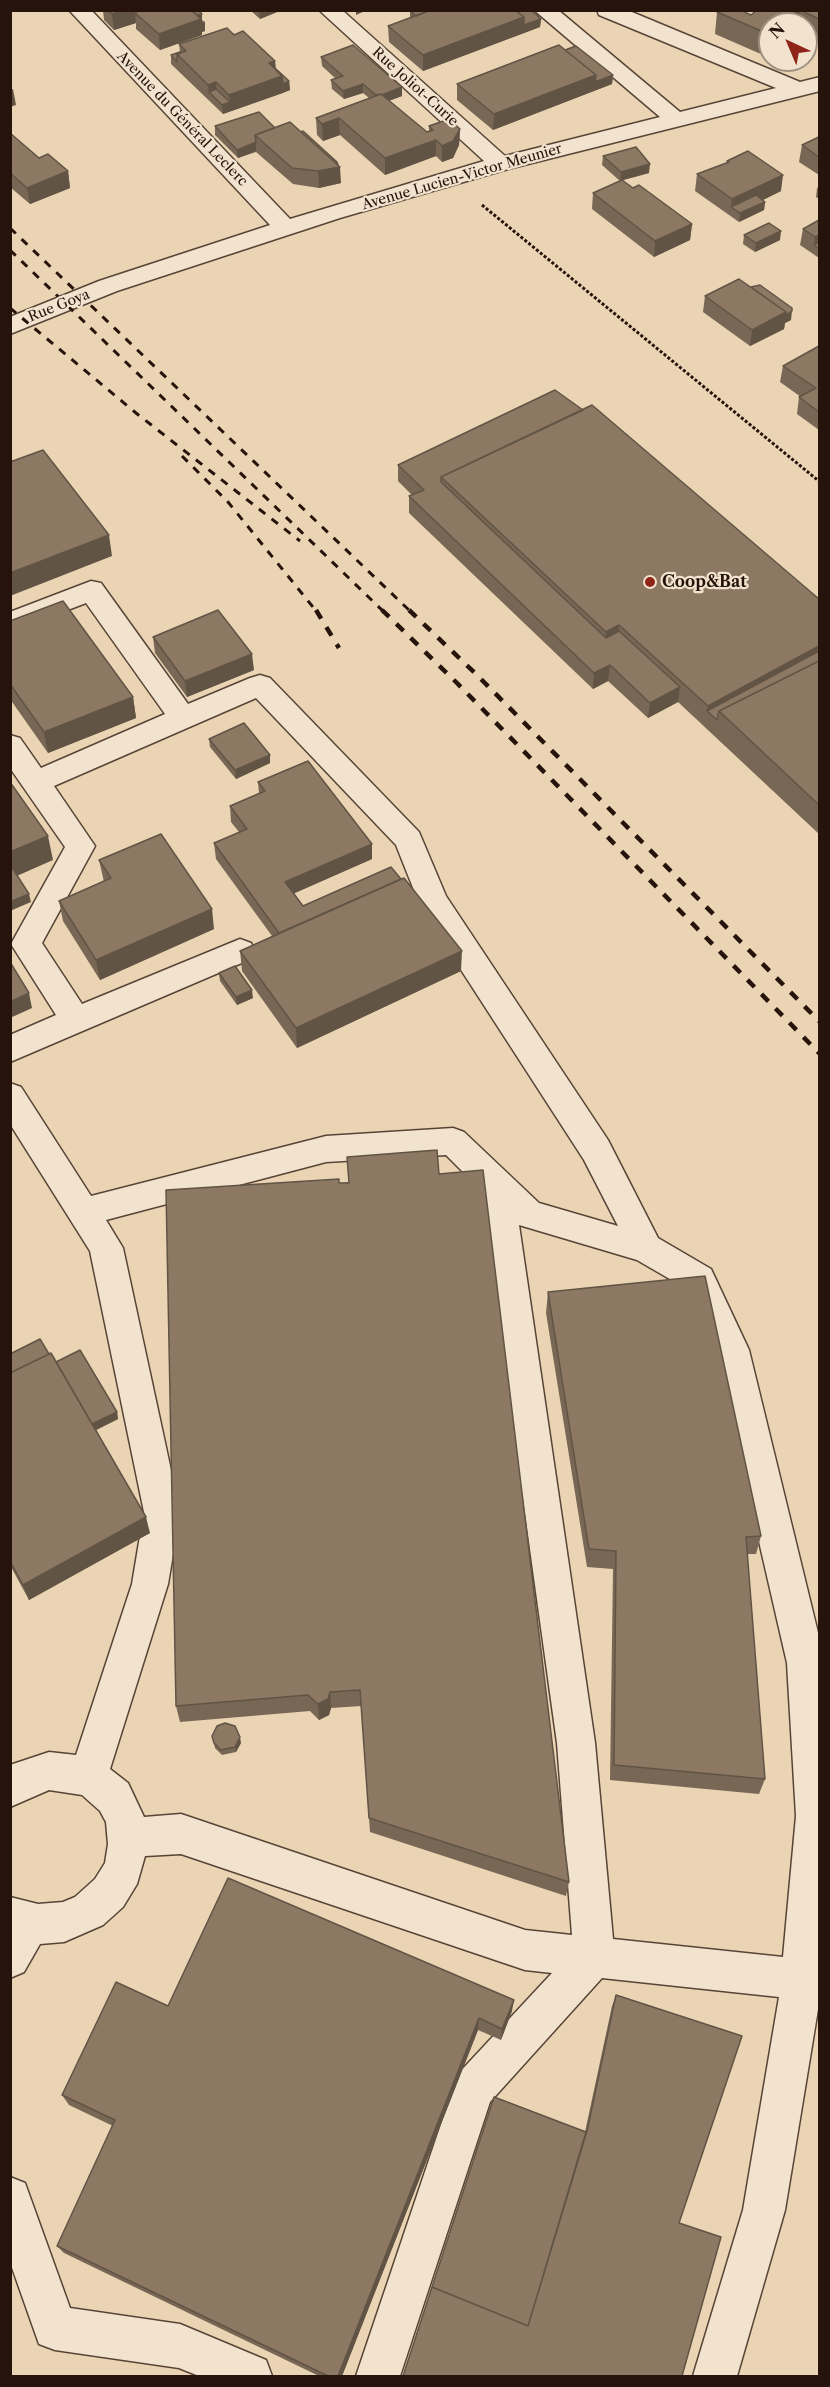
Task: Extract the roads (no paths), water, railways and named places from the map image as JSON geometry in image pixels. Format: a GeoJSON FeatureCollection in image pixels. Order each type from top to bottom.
{"type":"FeatureCollection","features":[{"type":"Feature","properties":{"kind":"street","name":"Avenue du Général Leclerc"},"geometry":{"type":"LineString","coordinates":[[79,10],[286,228]]}},
{"type":"Feature","properties":{"kind":"street","name":"Rue Joliot-Curie"},"geometry":{"type":"LineString","coordinates":[[329,10],[500,164]]}},
{"type":"Feature","properties":{"kind":"street"},"geometry":{"type":"LineString","coordinates":[[544,10],[657,102],[674,119]]}},
{"type":"Feature","properties":{"kind":"street"},"geometry":{"type":"LineString","coordinates":[[607,10],[797,89]]}},
{"type":"Feature","properties":{"kind":"street","name":"Avenue Lucien-Victor Meunier"},"geometry":{"type":"LineString","coordinates":[[108,286],[286,228],[500,164],[819,84]]}},
{"type":"Feature","properties":{"kind":"street","name":"Rue Goya"},"geometry":{"type":"LineString","coordinates":[[10,326],[108,286]]}},
{"type":"Feature","properties":{"kind":"street"},"geometry":{"type":"LineString","coordinates":[[10,623],[91,590],[183,718]]}},
{"type":"Feature","properties":{"kind":"street"},"geometry":{"type":"LineString","coordinates":[[36,782],[260,685],[409,840],[432,900],[596,1150],[646,1248]]}},
{"type":"Feature","properties":{"kind":"street"},"geometry":{"type":"LineString","coordinates":[[10,745],[80,846],[26,944],[76,1020]]}},
{"type":"Feature","properties":{"kind":"street"},"geometry":{"type":"LineString","coordinates":[[10,1049],[240,951]]}},
{"type":"Feature","properties":{"kind":"street"},"geometry":{"type":"LineString","coordinates":[[10,1096],[106,1248],[162,1512],[150,1584],[88,1778]]}},
{"type":"Feature","properties":{"kind":"street"},"geometry":{"type":"LineString","coordinates":[[82,1212],[326,1149],[453,1141],[528,1214],[646,1248],[699,1279],[732,1350],[806,1663],[816,1816],[798,2009],[764,2210],[715,2376]]}},
{"type":"Feature","properties":{"kind":"street"},"geometry":{"type":"LineString","coordinates":[[378,2376],[472,2090],[594,1957],[576,1743],[496,1183]]}},
{"type":"Feature","properties":{"kind":"street"},"geometry":{"type":"LineString","coordinates":[[10,1788],[25,1778],[49,1771],[74,1773],[88,1778],[114,1797],[125,1819],[127,1837],[123,1870],[109,1893],[89,1911],[64,1922],[20,1920],[10,1958]]}},
{"type":"Feature","properties":{"kind":"street"},"geometry":{"type":"LineString","coordinates":[[127,1837],[181,1834],[525,1950],[800,1979]]}},
{"type":"Feature","properties":{"kind":"street"},"geometry":{"type":"LineString","coordinates":[[10,2198],[55,2328],[180,2346],[250,2376]]}},
{"type":"Feature","properties":{"kind":"railway"},"geometry":{"type":"LineString","coordinates":[[10,228],[411,612]]}},
{"type":"Feature","properties":{"kind":"railway"},"geometry":{"type":"LineString","coordinates":[[10,250],[384,612]]}},
{"type":"Feature","properties":{"kind":"railway"},"geometry":{"type":"LineString","coordinates":[[10,308],[136,413],[300,541]]}},
{"type":"Feature","properties":{"kind":"railway"},"geometry":{"type":"LineString","coordinates":[[182,456],[228,502],[317,612]]}},
{"type":"Feature","properties":{"kind":"railway"},"geometry":{"type":"LineString","coordinates":[[316,610],[339,648]]}},
{"type":"Feature","properties":{"kind":"railway"},"geometry":{"type":"LineString","coordinates":[[382,610],[457,683],[820,1054]]}},
{"type":"Feature","properties":{"kind":"railway"},"geometry":{"type":"LineString","coordinates":[[409,610],[477,675],[820,1022]]}},
{"type":"Feature","properties":{"kind":"place","name":"Coop&Bat"},"geometry":{"type":"Point","coordinates":[650,582]}}]}
